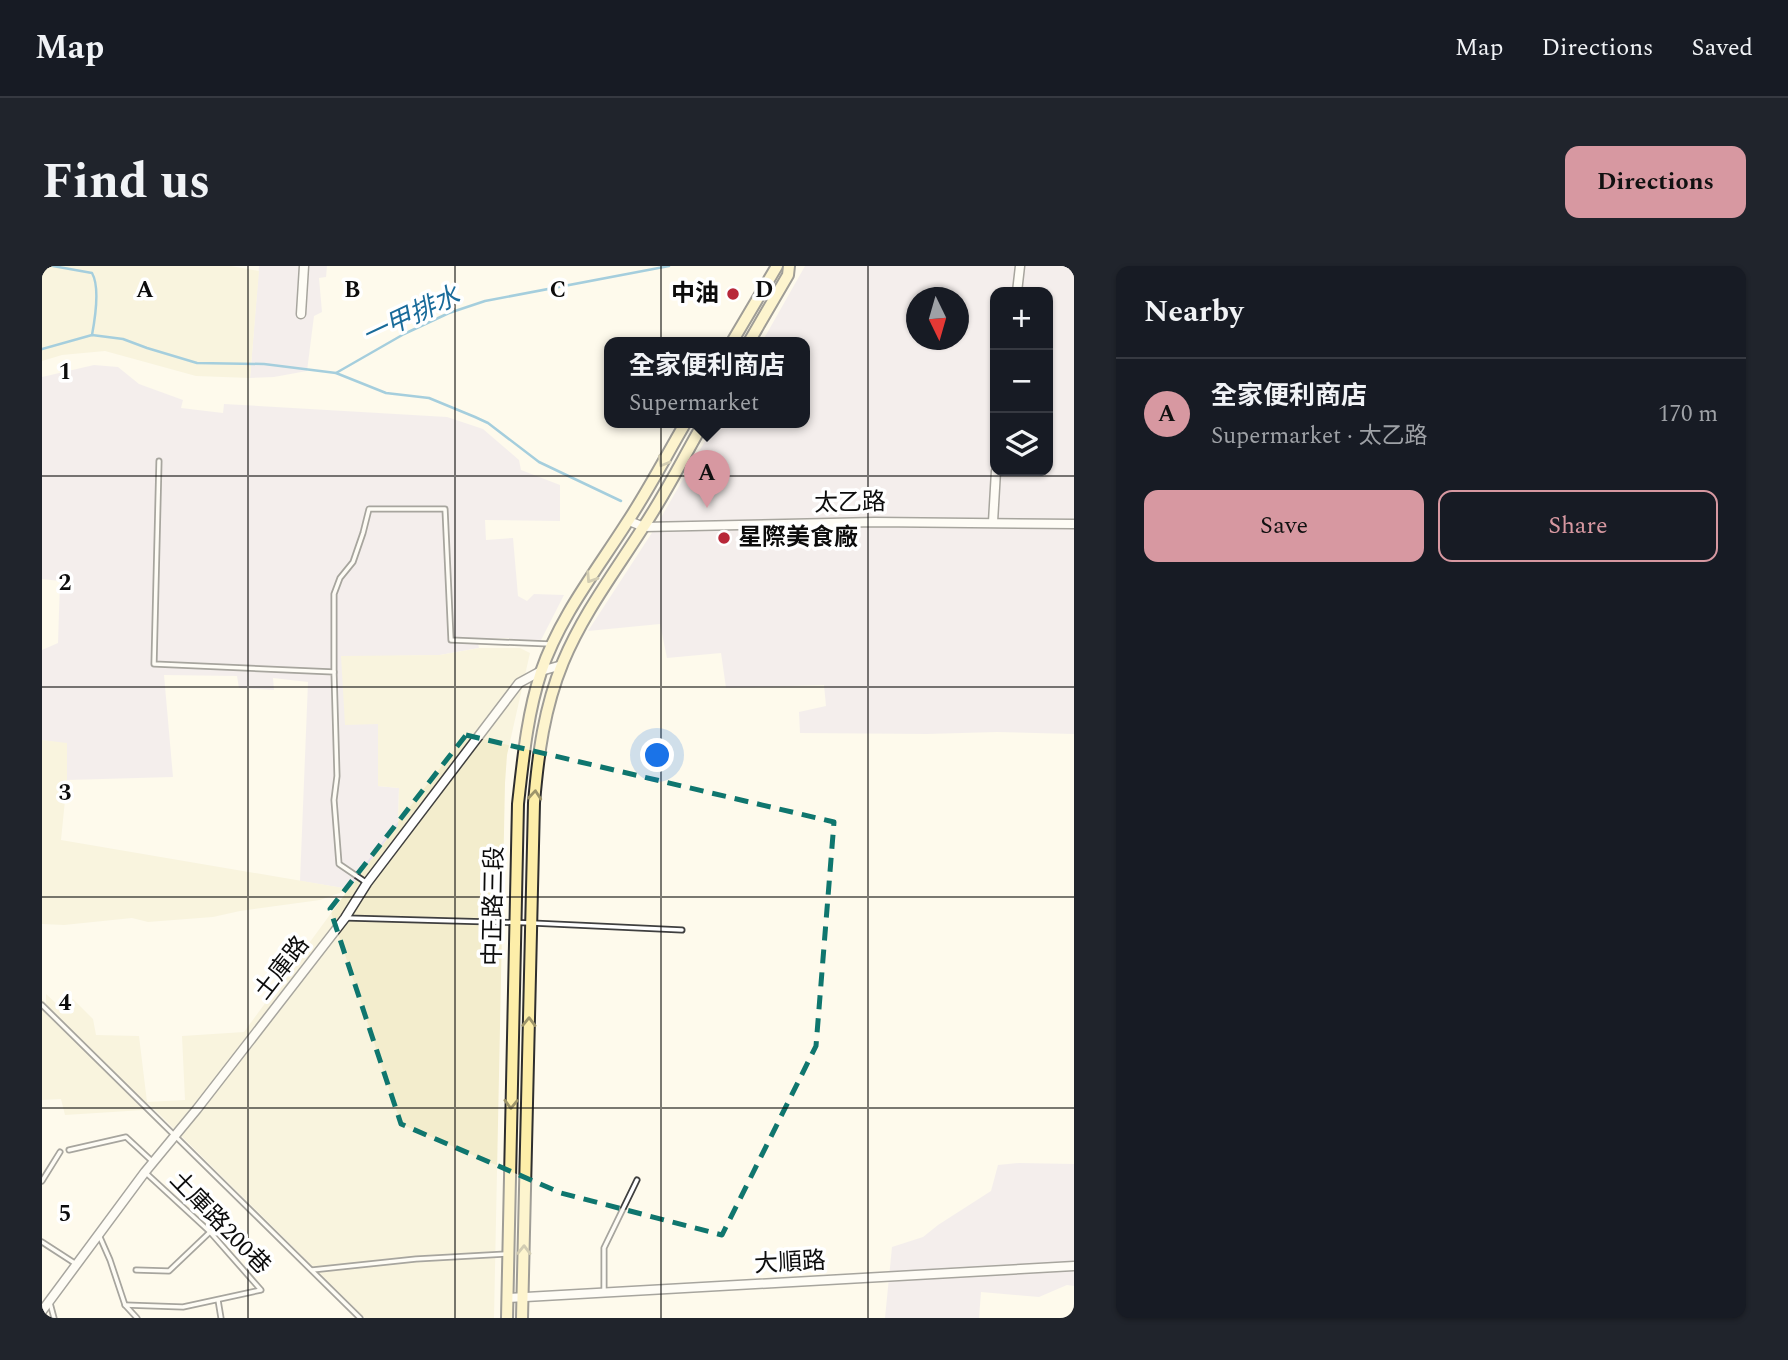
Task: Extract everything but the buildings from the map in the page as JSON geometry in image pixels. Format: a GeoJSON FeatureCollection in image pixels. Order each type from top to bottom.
{"type":"FeatureCollection","features":[{"type":"Feature","properties":{"kind":"main road"},"geometry":{"type":"LineString","coordinates":[[735,337],[777,266]]}},
{"type":"Feature","properties":{"kind":"main road"},"geometry":{"type":"LineString","coordinates":[[752,337],[788,275],[789,266]]}},
{"type":"Feature","properties":{"kind":"main road","name":"中正路三段"},"geometry":{"type":"LineString","coordinates":[[507,1318],[519,791],[531,710],[541,671],[565,618],[629,521],[683,428]]}},
{"type":"Feature","properties":{"kind":"main road","name":"中正路三段"},"geometry":{"type":"LineString","coordinates":[[523,1318],[534,803],[538,753],[546,715],[562,664],[578,630],[644,527],[701,428]]}},
{"type":"Feature","properties":{"kind":"street"},"geometry":{"type":"LineString","coordinates":[[301,314],[304,266]]}},
{"type":"Feature","properties":{"kind":"street"},"geometry":{"type":"LineString","coordinates":[[1018,287],[1020,266]]}},
{"type":"Feature","properties":{"kind":"street"},"geometry":{"type":"LineString","coordinates":[[993,522],[996,476]]}},
{"type":"Feature","properties":{"kind":"street","name":"太乙路"},"geometry":{"type":"LineString","coordinates":[[629,521],[644,527],[875,522],[1074,524]]}},
{"type":"Feature","properties":{"kind":"street","name":"土庫路"},"geometry":{"type":"LineString","coordinates":[[42,1311],[145,1172],[345,918],[367,883],[519,682],[562,664]]}},
{"type":"Feature","properties":{"kind":"street","name":"大順路"},"geometry":{"type":"LineString","coordinates":[[508,1298],[1074,1266]]}},
{"type":"Feature","properties":{"kind":"lane"},"geometry":{"type":"LineString","coordinates":[[159,461],[154,664],[334,672]]}},
{"type":"Feature","properties":{"kind":"lane"},"geometry":{"type":"LineString","coordinates":[[367,883],[339,864],[334,800],[337,776],[334,594],[340,578],[352,562],[369,509],[445,509],[451,640],[553,645]]}},
{"type":"Feature","properties":{"kind":"lane"},"geometry":{"type":"LineString","coordinates":[[345,918],[682,930]]}},
{"type":"Feature","properties":{"kind":"lane","name":"土庫路200巷"},"geometry":{"type":"LineString","coordinates":[[42,1006],[360,1318]]}},
{"type":"Feature","properties":{"kind":"lane"},"geometry":{"type":"LineString","coordinates":[[69,1150],[126,1137],[153,1162]]}},
{"type":"Feature","properties":{"kind":"lane"},"geometry":{"type":"LineString","coordinates":[[42,1181],[61,1152]]}},
{"type":"Feature","properties":{"kind":"lane","name":"土庫路200巷"},"geometry":{"type":"LineString","coordinates":[[125,1305],[183,1307],[261,1290],[210,1232],[145,1172]]}},
{"type":"Feature","properties":{"kind":"lane"},"geometry":{"type":"LineString","coordinates":[[604,1293],[604,1248],[637,1180]]}},
{"type":"Feature","properties":{"kind":"lane"},"geometry":{"type":"LineString","coordinates":[[136,1270],[169,1271],[210,1232]]}},
{"type":"Feature","properties":{"kind":"lane"},"geometry":{"type":"LineString","coordinates":[[99,1235],[125,1305],[137,1318]]}},
{"type":"Feature","properties":{"kind":"lane"},"geometry":{"type":"LineString","coordinates":[[42,1242],[76,1264]]}},
{"type":"Feature","properties":{"kind":"lane"},"geometry":{"type":"LineString","coordinates":[[310,1270],[416,1259],[508,1254]]}},
{"type":"Feature","properties":{"kind":"lane"},"geometry":{"type":"LineString","coordinates":[[218,1300],[220,1318]]}},
{"type":"Feature","properties":{"kind":"lane"},"geometry":{"type":"LineString","coordinates":[[49,1301],[54,1318]]}},
{"type":"Feature","properties":{"kind":"highlighted area"},"geometry":{"type":"Polygon","coordinates":[[[466,735],[834,822],[816,1046],[722,1235],[561,1193],[401,1124],[330,909],[466,735]]]}},
{"type":"Feature","properties":{"kind":"shaded area"},"geometry":{"type":"Polygon","coordinates":[[[42,266],[231,266],[259,271],[250,378],[196,376],[105,351],[62,355],[42,361],[42,266]]]}},
{"type":"Feature","properties":{"kind":"shaded area"},"geometry":{"type":"Polygon","coordinates":[[[259,266],[327,266],[326,277],[319,278],[322,312],[314,316],[307,371],[250,378],[259,266]]]}},
{"type":"Feature","properties":{"kind":"shaded area"},"geometry":{"type":"Polygon","coordinates":[[[805,266],[1074,266],[1074,734],[800,733],[799,712],[826,706],[824,685],[726,688],[721,653],[667,658],[660,624],[588,631],[655,528],[713,428],[810,428],[810,337],[765,337],[805,266]]]}},
{"type":"Feature","properties":{"kind":"shaded area"},"geometry":{"type":"Polygon","coordinates":[[[94,365],[118,367],[139,384],[183,400],[181,408],[223,413],[224,404],[447,417],[483,429],[519,460],[521,470],[560,485],[560,521],[485,520],[486,540],[513,538],[518,596],[527,601],[534,594],[564,595],[539,644],[507,638],[477,639],[479,648],[440,655],[341,657],[378,723],[378,786],[399,788],[398,825],[349,889],[300,881],[308,682],[273,678],[274,690],[239,688],[237,676],[164,675],[173,777],[67,780],[67,744],[42,740],[42,650],[58,643],[60,581],[42,579],[42,377],[94,365]]]}},
{"type":"Feature","properties":{"kind":"shaded area"},"geometry":{"type":"Polygon","coordinates":[[[479,648],[520,648],[530,653],[507,755],[505,783],[494,1318],[365,1318],[148,1103],[144,1110],[65,1115],[61,1099],[42,1100],[42,999],[46,1003],[46,994],[60,1007],[73,999],[93,1019],[96,1035],[139,1036],[147,1102],[185,1100],[182,1036],[244,1032],[348,890],[320,900],[213,917],[148,922],[132,918],[64,925],[42,924],[42,740],[67,743],[67,780],[61,840],[349,889],[398,825],[399,788],[378,786],[378,724],[345,725],[341,656],[440,655],[479,648]]]}},
{"type":"Feature","properties":{"kind":"shaded area"},"geometry":{"type":"Polygon","coordinates":[[[1074,1164],[1074,1286],[1067,1285],[1039,1297],[981,1292],[979,1318],[885,1318],[892,1247],[923,1237],[991,1191],[998,1165],[1074,1164]]]}},
{"type":"Feature","properties":{"kind":"waterway"},"geometry":{"type":"LineString","coordinates":[[53,266],[92,273],[96,295],[92,335]]}},
{"type":"Feature","properties":{"kind":"waterway","name":"一甲排水"},"geometry":{"type":"LineString","coordinates":[[336,373],[404,334],[449,313],[485,301],[669,266]]}},
{"type":"Feature","properties":{"kind":"waterway","name":"一甲排水"},"geometry":{"type":"LineString","coordinates":[[42,349],[92,335],[123,339],[197,363],[264,364],[336,373],[386,393],[429,398],[475,417],[488,423],[539,462],[621,501]]}},
{"type":"Feature","properties":{"kind":"place","name":"中油"},"geometry":{"type":"Point","coordinates":[733,294]}},
{"type":"Feature","properties":{"kind":"place","name":"全家便利商店"},"geometry":{"type":"Point","coordinates":[707,508]}},
{"type":"Feature","properties":{"kind":"place","name":"星際美食廠"},"geometry":{"type":"Point","coordinates":[724,538]}}]}
